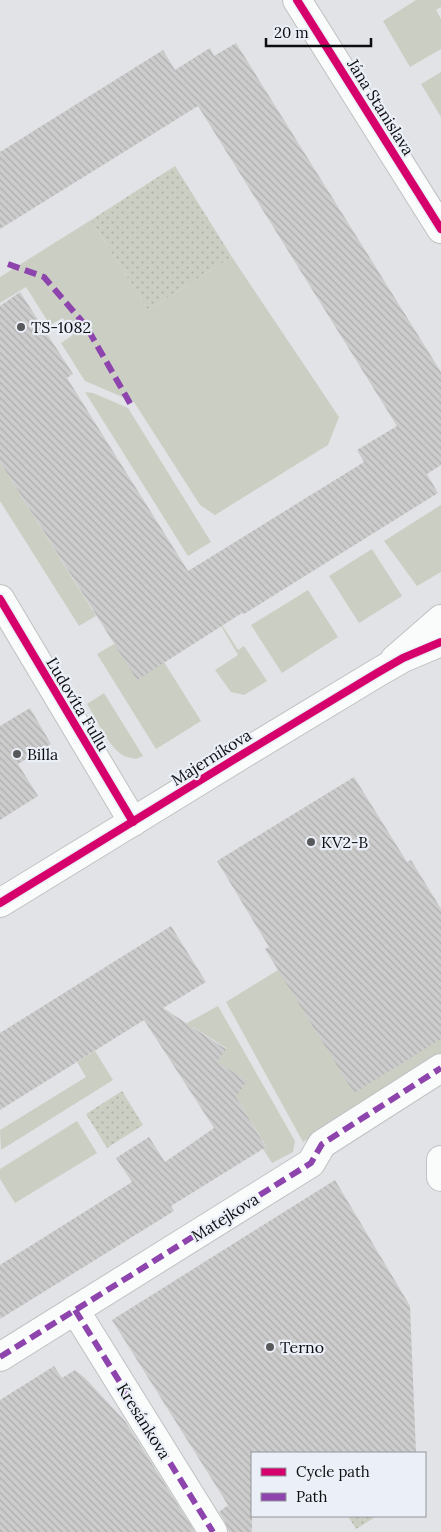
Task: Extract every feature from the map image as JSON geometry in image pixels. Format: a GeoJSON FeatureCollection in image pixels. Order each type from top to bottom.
{"type":"FeatureCollection","features":[{"type":"Feature","properties":{"kind":"street","name":"Jána Stanislava"},"geometry":{"type":"LineString","coordinates":[[297,0],[441,229]]}},
{"type":"Feature","properties":{"kind":"street","name":"Ľudovíta Fullu"},"geometry":{"type":"LineString","coordinates":[[0,599],[133,822]]}},
{"type":"Feature","properties":{"kind":"street"},"geometry":{"type":"LineString","coordinates":[[377,673],[441,619]]}},
{"type":"Feature","properties":{"kind":"street","name":"Majerníkova"},"geometry":{"type":"LineString","coordinates":[[0,903],[377,673],[403,658],[441,642]]}},
{"type":"Feature","properties":{"kind":"street","name":"Matejkova"},"geometry":{"type":"LineString","coordinates":[[0,1357],[311,1163],[322,1144],[441,1068]]}},
{"type":"Feature","properties":{"kind":"street"},"geometry":{"type":"LineString","coordinates":[[441,1160],[441,1177]]}},
{"type":"Feature","properties":{"kind":"street","name":"Kresánkova"},"geometry":{"type":"LineString","coordinates":[[75,1310],[213,1532]]}},
{"type":"Feature","properties":{"kind":"shaded area"},"geometry":{"type":"Polygon","coordinates":[[[416,0],[441,0],[441,7],[436,10],[441,19],[441,49],[410,67],[383,21],[416,0]]]}},
{"type":"Feature","properties":{"kind":"shaded area"},"geometry":{"type":"Polygon","coordinates":[[[441,72],[441,117],[421,84],[441,72]]]}},
{"type":"Feature","properties":{"kind":"shaded area"},"geometry":{"type":"Polygon","coordinates":[[[175,166],[232,257],[148,310],[91,220],[175,166]]]}},
{"type":"Feature","properties":{"kind":"shaded area"},"geometry":{"type":"Polygon","coordinates":[[[91,220],[148,310],[232,257],[339,417],[328,445],[215,515],[200,505],[134,402],[85,381],[61,343],[73,335],[63,318],[50,325],[26,287],[0,303],[0,277],[91,220]]]}},
{"type":"Feature","properties":{"kind":"shaded area"},"geometry":{"type":"Polygon","coordinates":[[[85,392],[93,393],[128,408],[211,542],[188,556],[85,392]]]}},
{"type":"Feature","properties":{"kind":"shaded area"},"geometry":{"type":"Polygon","coordinates":[[[0,462],[96,616],[79,626],[0,501],[0,462]]]}},
{"type":"Feature","properties":{"kind":"shaded area"},"geometry":{"type":"Polygon","coordinates":[[[441,505],[441,572],[417,586],[384,541],[441,505]]]}},
{"type":"Feature","properties":{"kind":"shaded area"},"geometry":{"type":"Polygon","coordinates":[[[372,549],[402,596],[359,623],[329,576],[372,549]]]}},
{"type":"Feature","properties":{"kind":"shaded area"},"geometry":{"type":"Polygon","coordinates":[[[308,590],[338,637],[282,673],[251,625],[308,590]]]}},
{"type":"Feature","properties":{"kind":"shaded area"},"geometry":{"type":"Polygon","coordinates":[[[222,625],[238,650],[244,646],[267,681],[244,695],[231,692],[215,670],[238,655],[222,625]]]}},
{"type":"Feature","properties":{"kind":"shaded area"},"geometry":{"type":"Polygon","coordinates":[[[114,644],[164,662],[201,721],[156,749],[97,654],[114,644]]]}},
{"type":"Feature","properties":{"kind":"shaded area"},"geometry":{"type":"Polygon","coordinates":[[[104,693],[143,756],[136,759],[123,755],[116,750],[103,731],[87,704],[104,693]]]}},
{"type":"Feature","properties":{"kind":"shaded area"},"geometry":{"type":"Polygon","coordinates":[[[278,970],[441,1039],[441,1057],[303,1142],[226,1002],[278,970]]]}},
{"type":"Feature","properties":{"kind":"shaded area"},"geometry":{"type":"Polygon","coordinates":[[[218,1006],[295,1141],[293,1152],[272,1163],[263,1149],[266,1146],[217,1062],[226,1048],[193,1027],[190,1028],[187,1023],[218,1006]]]}},
{"type":"Feature","properties":{"kind":"shaded area"},"geometry":{"type":"Polygon","coordinates":[[[95,1051],[113,1080],[1,1150],[0,1130],[86,1077],[77,1062],[95,1051]]]}},
{"type":"Feature","properties":{"kind":"shaded area"},"geometry":{"type":"Polygon","coordinates":[[[122,1091],[143,1125],[107,1148],[86,1114],[122,1091]]]}},
{"type":"Feature","properties":{"kind":"shaded area"},"geometry":{"type":"Polygon","coordinates":[[[77,1121],[97,1153],[15,1203],[0,1179],[0,1169],[77,1121]]]}},
{"type":"Feature","properties":{"kind":"shaded area"},"geometry":{"type":"Polygon","coordinates":[[[349,1517],[375,1517],[356,1529],[349,1517]]]}},
{"type":"Feature","properties":{"kind":"building"},"geometry":{"type":"Polygon","coordinates":[[[236,43],[441,372],[441,465],[427,474],[438,493],[244,614],[242,613],[137,680],[0,462],[0,306],[20,292],[73,374],[67,378],[188,571],[364,462],[357,450],[397,426],[198,106],[0,229],[0,152],[163,50],[175,70],[210,48],[214,56],[236,43]]]}},
{"type":"Feature","properties":{"kind":"building","name":"Billa"},"geometry":{"type":"Polygon","coordinates":[[[30,708],[51,744],[18,764],[38,796],[0,820],[0,726],[30,708]]]}},
{"type":"Feature","properties":{"kind":"building"},"geometry":{"type":"Polygon","coordinates":[[[354,777],[407,862],[411,860],[441,909],[441,1039],[354,1093],[265,949],[269,947],[217,861],[354,777]]]}},
{"type":"Feature","properties":{"kind":"building"},"geometry":{"type":"Polygon","coordinates":[[[171,926],[206,982],[163,1008],[226,1049],[217,1062],[247,1081],[236,1097],[266,1147],[171,1206],[174,1211],[0,1319],[0,1265],[132,1182],[116,1158],[149,1137],[165,1162],[214,1128],[144,1020],[0,1110],[0,1033],[171,926]]]}},
{"type":"Feature","properties":{"kind":"building","name":"Terno"},"geometry":{"type":"Polygon","coordinates":[[[335,1180],[410,1306],[416,1452],[251,1452],[252,1532],[229,1532],[219,1512],[228,1505],[112,1320],[335,1180]]]}},
{"type":"Feature","properties":{"kind":"building"},"geometry":{"type":"Polygon","coordinates":[[[54,1366],[62,1378],[75,1370],[85,1378],[125,1421],[195,1532],[0,1532],[0,1400],[54,1366]]]}},
{"type":"Feature","properties":{"kind":"marked path"},"geometry":{"type":"LineString","coordinates":[[8,264],[44,277],[86,326],[131,405]]}},
{"type":"Feature","properties":{"kind":"marked path"},"geometry":{"type":"LineString","coordinates":[[0,1357],[311,1163],[322,1144],[441,1068]]}},
{"type":"Feature","properties":{"kind":"marked path"},"geometry":{"type":"LineString","coordinates":[[75,1310],[213,1532]]}},
{"type":"Feature","properties":{"kind":"cycle path"},"geometry":{"type":"LineString","coordinates":[[297,0],[441,229]]}},
{"type":"Feature","properties":{"kind":"cycle path"},"geometry":{"type":"LineString","coordinates":[[0,599],[133,822]]}},
{"type":"Feature","properties":{"kind":"cycle path"},"geometry":{"type":"LineString","coordinates":[[0,903],[377,673],[403,658],[441,642]]}},
{"type":"Feature","properties":{"kind":"place","name":"TS-1082"},"geometry":{"type":"Point","coordinates":[21,327]}},
{"type":"Feature","properties":{"kind":"place","name":"Billa"},"geometry":{"type":"Point","coordinates":[17,754]}},
{"type":"Feature","properties":{"kind":"place","name":"KV2-B"},"geometry":{"type":"Point","coordinates":[311,842]}},
{"type":"Feature","properties":{"kind":"place","name":"Terno"},"geometry":{"type":"Point","coordinates":[270,1347]}}]}
